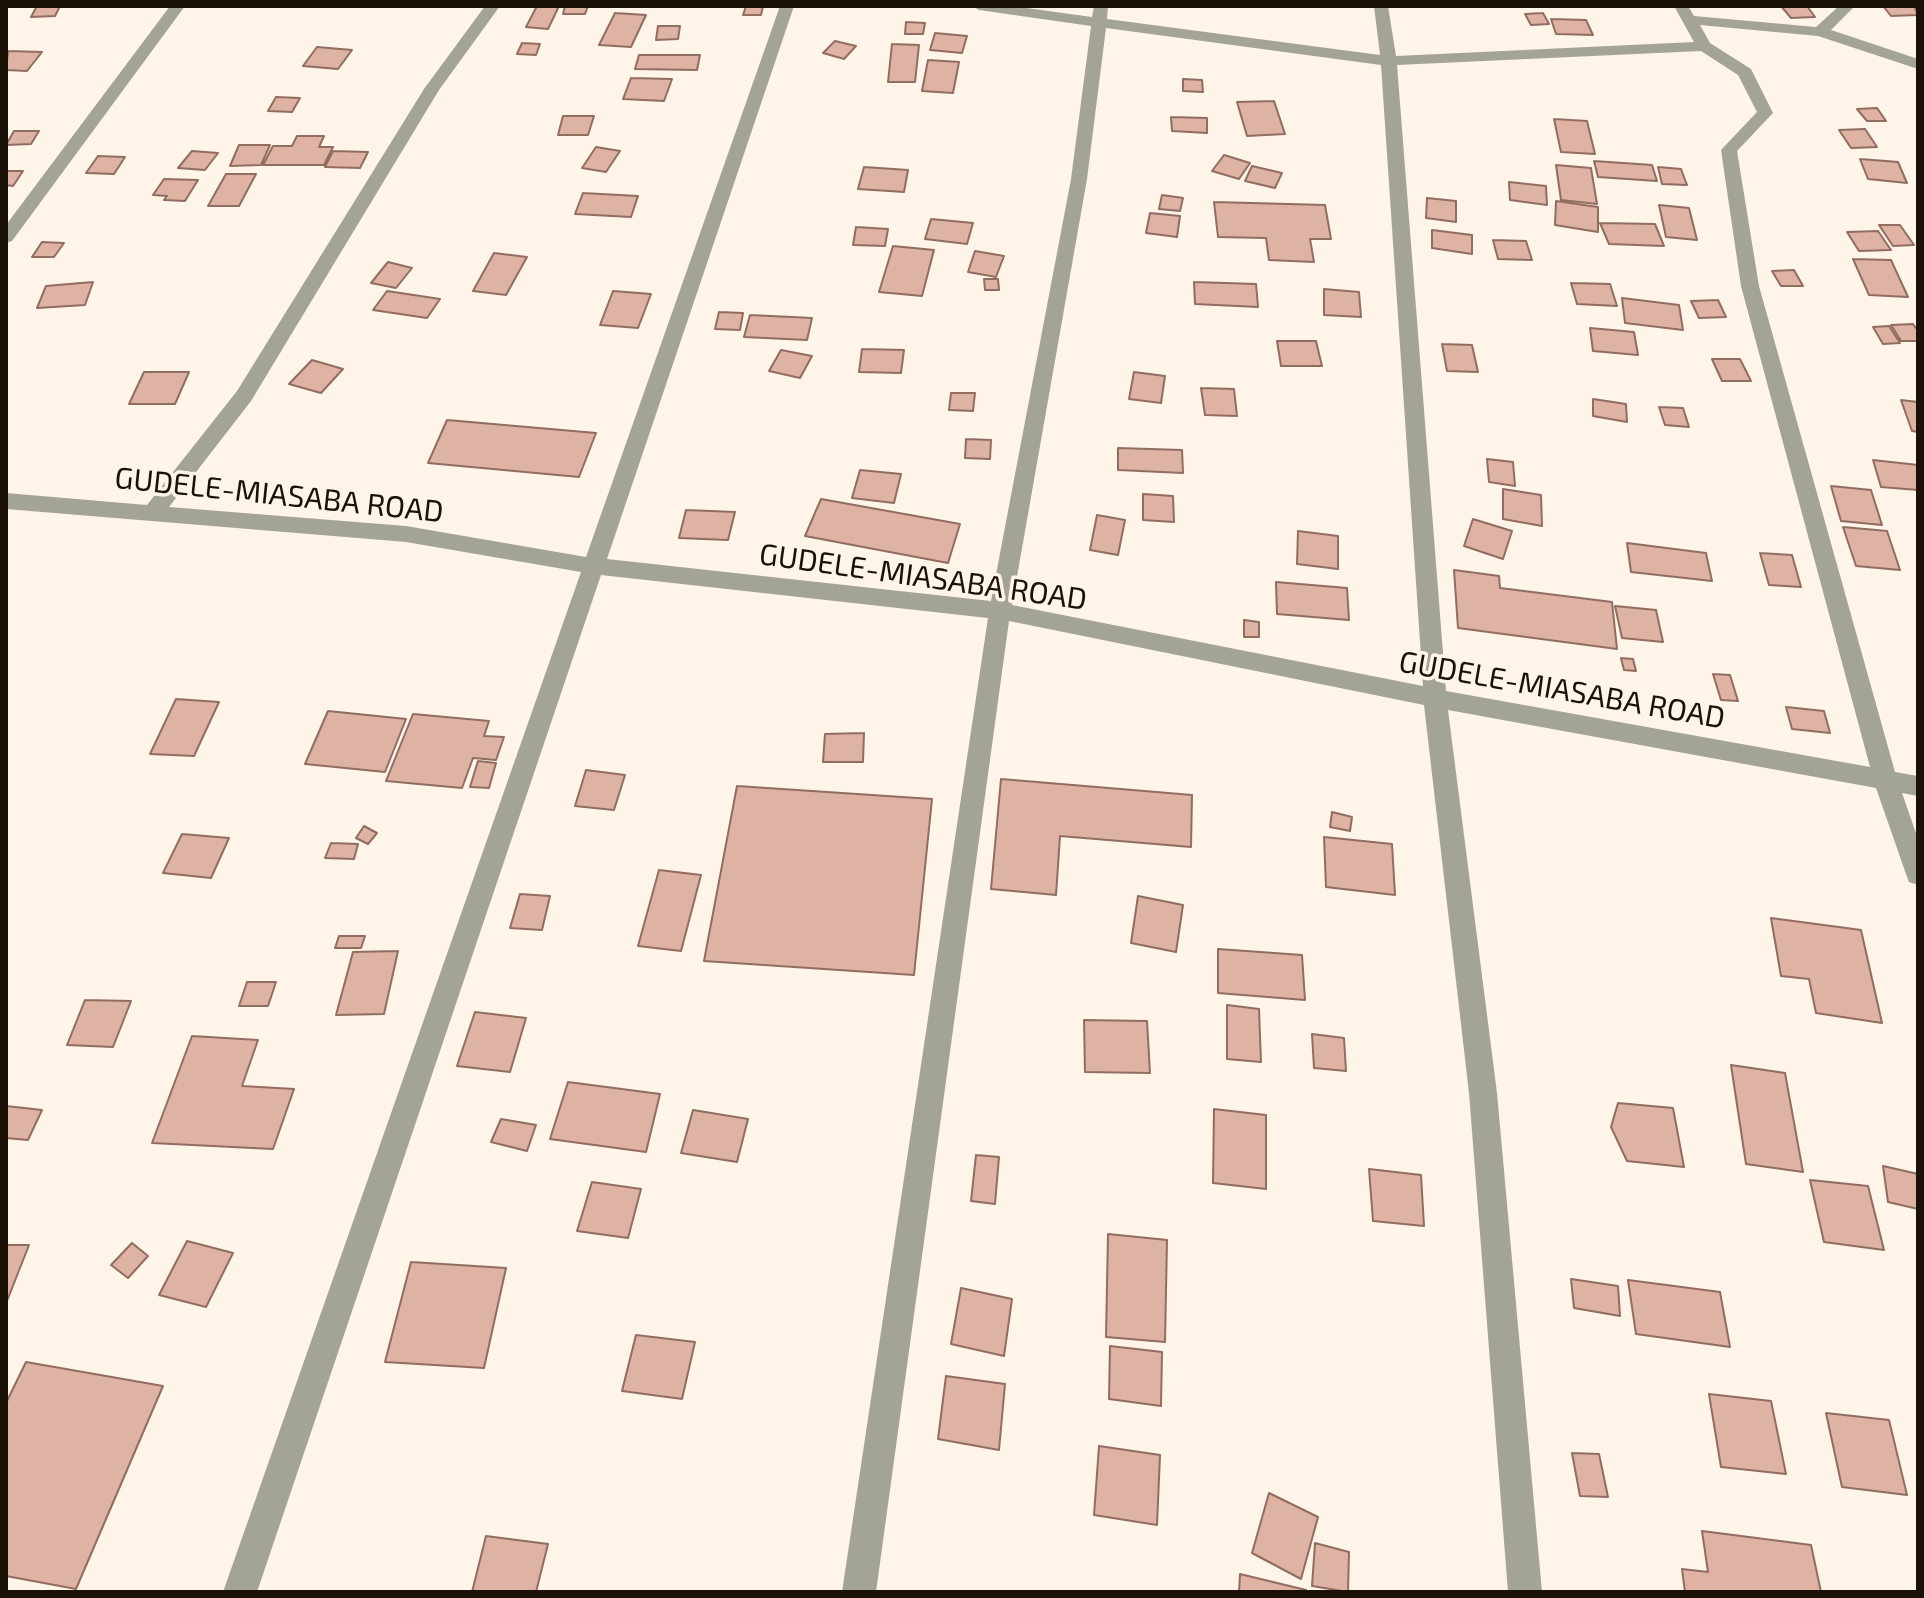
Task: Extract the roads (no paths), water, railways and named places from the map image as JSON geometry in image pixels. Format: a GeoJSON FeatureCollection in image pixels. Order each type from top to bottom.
{"type":"FeatureCollection","features":[{"type":"Feature","properties":{"kind":"street"},"geometry":{"type":"LineString","coordinates":[[6,237],[178,6]]}},
{"type":"Feature","properties":{"kind":"street"},"geometry":{"type":"LineString","coordinates":[[153,512],[244,396],[432,89],[493,6]]}},
{"type":"Feature","properties":{"kind":"street"},"geometry":{"type":"LineString","coordinates":[[240,1592],[787,6]]}},
{"type":"Feature","properties":{"kind":"street"},"geometry":{"type":"LineString","coordinates":[[979,6],[1101,14],[1389,61],[1704,46]]}},
{"type":"Feature","properties":{"kind":"street"},"geometry":{"type":"LineString","coordinates":[[1381,6],[1389,61],[1435,698],[1483,1093],[1525,1592]]}},
{"type":"Feature","properties":{"kind":"street"},"geometry":{"type":"LineString","coordinates":[[1820,32],[1848,6]]}},
{"type":"Feature","properties":{"kind":"street"},"geometry":{"type":"LineString","coordinates":[[1685,13],[1820,32],[1918,64]]}},
{"type":"Feature","properties":{"kind":"street"},"geometry":{"type":"LineString","coordinates":[[1685,13],[1704,46],[1745,72],[1765,113],[1729,150],[1750,286],[1885,780],[1918,874]]}},
{"type":"Feature","properties":{"kind":"street"},"geometry":{"type":"LineString","coordinates":[[859,1592],[1000,611],[1079,179],[1101,14]]}},
{"type":"Feature","properties":{"kind":"street","name":"GUDELE-MIASABA ROAD"},"geometry":{"type":"LineString","coordinates":[[6,501],[406,534],[594,566],[1000,611],[1435,698],[1918,786]]}}]}
